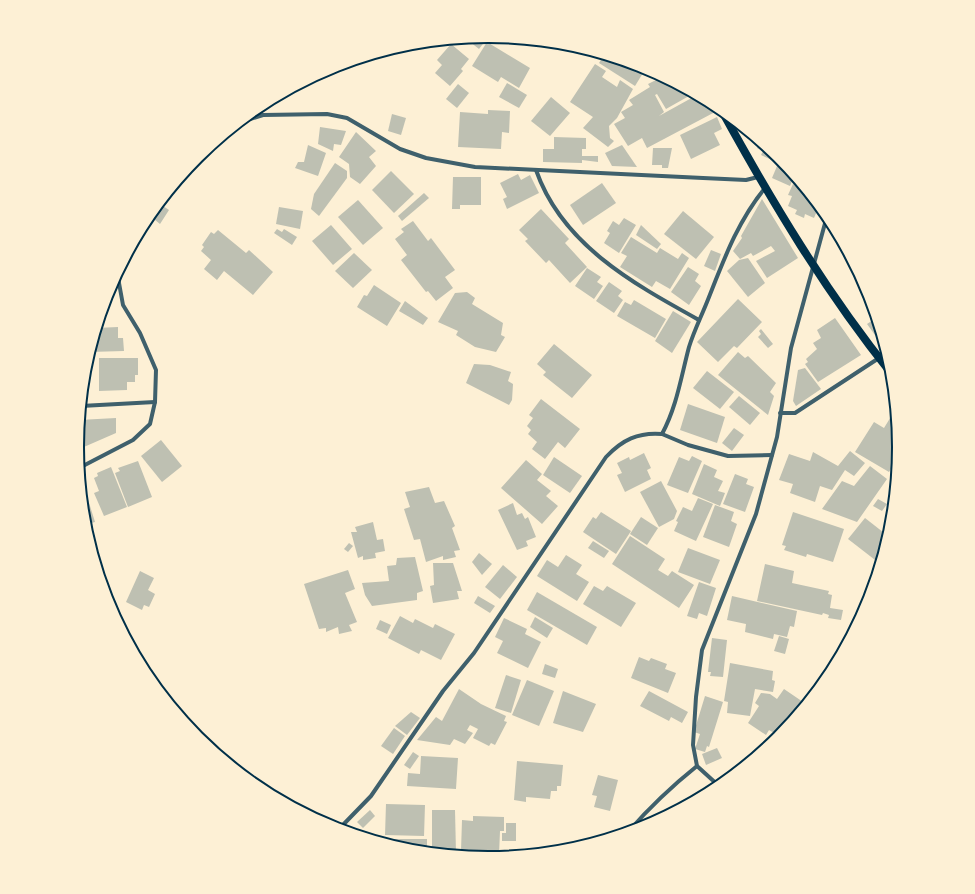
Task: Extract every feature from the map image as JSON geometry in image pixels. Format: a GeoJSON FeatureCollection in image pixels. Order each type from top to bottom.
{"type":"FeatureCollection","features":[{"type":"Feature","properties":{"kind":"main road"},"geometry":{"type":"LineString","coordinates":[[728,123],[758,177],[813,265],[863,338],[882,362]]}},
{"type":"Feature","properties":{"kind":"street"},"geometry":{"type":"LineString","coordinates":[[253,118],[263,115],[327,114],[347,118],[400,149],[426,158],[475,167],[739,179],[758,177]]}},
{"type":"Feature","properties":{"kind":"street"},"geometry":{"type":"LineString","coordinates":[[536,170],[550,199],[565,223],[586,246],[604,262],[630,280],[699,320]]}},
{"type":"Feature","properties":{"kind":"street"},"geometry":{"type":"LineString","coordinates":[[662,434],[677,400],[689,347],[731,242],[757,198],[765,188]]}},
{"type":"Feature","properties":{"kind":"street"},"geometry":{"type":"LineString","coordinates":[[714,782],[697,766],[693,745],[696,697],[702,650],[756,514],[772,455],[791,348],[824,225]]}},
{"type":"Feature","properties":{"kind":"street"},"geometry":{"type":"LineString","coordinates":[[84,465],[133,440],[150,424],[155,402],[156,370],[140,333],[123,305],[119,282]]}},
{"type":"Feature","properties":{"kind":"street"},"geometry":{"type":"LineString","coordinates":[[780,413],[795,413],[879,358]]}},
{"type":"Feature","properties":{"kind":"street"},"geometry":{"type":"LineString","coordinates":[[86,406],[155,402]]}},
{"type":"Feature","properties":{"kind":"street"},"geometry":{"type":"LineString","coordinates":[[344,824],[371,796],[443,691],[474,653],[606,457],[618,444],[630,438],[648,433],[662,434],[688,445],[728,456],[772,455]]}},
{"type":"Feature","properties":{"kind":"street"},"geometry":{"type":"LineString","coordinates":[[637,822],[649,809],[697,766]]}},
{"type":"Feature","properties":{"kind":"building"},"geometry":{"type":"Polygon","coordinates":[[[483,43],[479,49],[472,44],[483,43]]]}},
{"type":"Feature","properties":{"kind":"building"},"geometry":{"type":"Polygon","coordinates":[[[486,43],[488,43],[530,68],[519,88],[501,77],[498,82],[472,66],[486,43]]]}},
{"type":"Feature","properties":{"kind":"building"},"geometry":{"type":"Polygon","coordinates":[[[452,45],[469,59],[461,69],[463,71],[450,86],[435,73],[442,65],[437,60],[452,45]]]}},
{"type":"Feature","properties":{"kind":"building"},"geometry":{"type":"Polygon","coordinates":[[[601,60],[642,74],[635,86],[599,63],[601,60]]]}},
{"type":"Feature","properties":{"kind":"building"},"geometry":{"type":"Polygon","coordinates":[[[595,64],[606,71],[602,77],[617,87],[620,80],[633,89],[617,118],[609,126],[610,138],[614,141],[608,147],[583,128],[593,117],[570,102],[595,64]]]}},
{"type":"Feature","properties":{"kind":"building"},"geometry":{"type":"Polygon","coordinates":[[[656,80],[689,96],[666,109],[657,94],[655,95],[664,112],[659,116],[692,98],[714,112],[647,148],[642,138],[628,146],[614,124],[625,118],[621,112],[633,105],[629,100],[650,87],[648,84],[656,80]]]}},
{"type":"Feature","properties":{"kind":"building"},"geometry":{"type":"Polygon","coordinates":[[[507,83],[527,95],[519,108],[499,97],[507,83]]]}},
{"type":"Feature","properties":{"kind":"building"},"geometry":{"type":"Polygon","coordinates":[[[458,84],[469,93],[457,108],[446,99],[458,84]]]}},
{"type":"Feature","properties":{"kind":"building"},"geometry":{"type":"Polygon","coordinates":[[[551,97],[570,113],[550,136],[531,121],[551,97]]]}},
{"type":"Feature","properties":{"kind":"building"},"geometry":{"type":"Polygon","coordinates":[[[488,110],[510,111],[509,133],[502,132],[501,149],[458,147],[460,112],[488,114],[488,110]]]}},
{"type":"Feature","properties":{"kind":"building"},"geometry":{"type":"Polygon","coordinates":[[[392,114],[406,118],[401,135],[388,131],[392,114]]]}},
{"type":"Feature","properties":{"kind":"building"},"geometry":{"type":"Polygon","coordinates":[[[717,117],[722,129],[714,133],[720,145],[691,159],[680,135],[717,117]]]}},
{"type":"Feature","properties":{"kind":"building"},"geometry":{"type":"Polygon","coordinates":[[[320,127],[346,131],[341,145],[334,144],[333,151],[318,144],[320,127]]]}},
{"type":"Feature","properties":{"kind":"building"},"geometry":{"type":"Polygon","coordinates":[[[356,132],[376,151],[369,157],[376,166],[360,184],[350,177],[349,164],[339,157],[356,132]]]}},
{"type":"Feature","properties":{"kind":"building"},"geometry":{"type":"Polygon","coordinates":[[[554,137],[586,138],[586,149],[582,149],[582,156],[598,156],[598,162],[582,160],[582,163],[543,162],[543,149],[554,149],[554,137]]]}},
{"type":"Feature","properties":{"kind":"building"},"geometry":{"type":"Polygon","coordinates":[[[308,145],[326,153],[318,176],[295,168],[298,162],[304,162],[308,145]]]}},
{"type":"Feature","properties":{"kind":"building"},"geometry":{"type":"Polygon","coordinates":[[[622,145],[637,167],[612,166],[605,153],[622,145]]]}},
{"type":"Feature","properties":{"kind":"building"},"geometry":{"type":"Polygon","coordinates":[[[653,148],[672,148],[668,168],[662,168],[662,165],[652,165],[653,148]]]}},
{"type":"Feature","properties":{"kind":"building"},"geometry":{"type":"Polygon","coordinates":[[[763,151],[772,160],[761,155],[763,151]]]}},
{"type":"Feature","properties":{"kind":"building"},"geometry":{"type":"Polygon","coordinates":[[[335,163],[347,171],[347,178],[319,216],[311,209],[314,194],[335,163]]]}},
{"type":"Feature","properties":{"kind":"building"},"geometry":{"type":"Polygon","coordinates":[[[777,166],[792,182],[790,186],[772,178],[777,166]]]}},
{"type":"Feature","properties":{"kind":"building"},"geometry":{"type":"Polygon","coordinates":[[[391,171],[414,194],[394,213],[372,190],[391,171]]]}},
{"type":"Feature","properties":{"kind":"building"},"geometry":{"type":"Polygon","coordinates":[[[518,174],[521,180],[530,175],[539,193],[507,209],[503,199],[507,197],[500,183],[518,174]]]}},
{"type":"Feature","properties":{"kind":"building"},"geometry":{"type":"Polygon","coordinates":[[[453,177],[481,177],[481,205],[460,205],[460,209],[452,209],[453,177]]]}},
{"type":"Feature","properties":{"kind":"building"},"geometry":{"type":"Polygon","coordinates":[[[602,183],[616,203],[583,225],[570,205],[602,183]]]}},
{"type":"Feature","properties":{"kind":"building"},"geometry":{"type":"Polygon","coordinates":[[[794,184],[816,213],[814,218],[805,214],[804,218],[795,214],[797,210],[788,206],[792,196],[788,195],[794,184]]]}},
{"type":"Feature","properties":{"kind":"building"},"geometry":{"type":"Polygon","coordinates":[[[424,193],[429,198],[402,221],[398,216],[424,193]]]}},
{"type":"Feature","properties":{"kind":"building"},"geometry":{"type":"Polygon","coordinates":[[[762,199],[798,258],[767,278],[756,261],[775,251],[771,246],[753,256],[751,253],[740,259],[733,251],[742,238],[741,236],[762,199]]]}},
{"type":"Feature","properties":{"kind":"building"},"geometry":{"type":"Polygon","coordinates":[[[358,200],[383,228],[363,245],[338,217],[358,200]]]}},
{"type":"Feature","properties":{"kind":"building"},"geometry":{"type":"Polygon","coordinates":[[[163,206],[169,210],[160,224],[154,219],[163,206]]]}},
{"type":"Feature","properties":{"kind":"building"},"geometry":{"type":"Polygon","coordinates":[[[279,207],[303,211],[300,229],[276,224],[279,207]]]}},
{"type":"Feature","properties":{"kind":"building"},"geometry":{"type":"Polygon","coordinates":[[[541,209],[569,239],[565,243],[587,267],[570,283],[549,260],[546,263],[525,241],[528,239],[519,230],[541,209]]]}},
{"type":"Feature","properties":{"kind":"building"},"geometry":{"type":"Polygon","coordinates":[[[683,211],[714,237],[696,259],[664,234],[683,211]]]}},
{"type":"Feature","properties":{"kind":"building"},"geometry":{"type":"Polygon","coordinates":[[[624,218],[636,225],[619,253],[604,243],[610,233],[607,231],[613,221],[619,225],[624,218]]]}},
{"type":"Feature","properties":{"kind":"building"},"geometry":{"type":"Polygon","coordinates":[[[413,221],[428,241],[431,238],[455,270],[445,277],[453,288],[436,301],[428,291],[426,292],[401,260],[407,255],[395,239],[404,232],[401,229],[413,221]]]}},
{"type":"Feature","properties":{"kind":"building"},"geometry":{"type":"Polygon","coordinates":[[[331,225],[352,249],[333,265],[312,241],[331,225]]]}},
{"type":"Feature","properties":{"kind":"building"},"geometry":{"type":"Polygon","coordinates":[[[641,225],[661,244],[657,249],[636,235],[641,225]]]}},
{"type":"Feature","properties":{"kind":"building"},"geometry":{"type":"Polygon","coordinates":[[[277,229],[282,232],[284,229],[297,237],[292,245],[274,233],[277,229]]]}},
{"type":"Feature","properties":{"kind":"building"},"geometry":{"type":"Polygon","coordinates":[[[218,230],[246,253],[249,250],[273,272],[253,295],[224,271],[217,280],[204,269],[211,260],[201,251],[204,247],[202,245],[211,232],[214,234],[218,230]]]}},
{"type":"Feature","properties":{"kind":"building"},"geometry":{"type":"Polygon","coordinates":[[[631,237],[657,253],[660,248],[678,259],[682,253],[689,258],[670,289],[656,281],[652,287],[620,267],[627,256],[621,253],[631,237]]]}},
{"type":"Feature","properties":{"kind":"building"},"geometry":{"type":"Polygon","coordinates":[[[711,250],[721,254],[715,271],[704,266],[711,250]]]}},
{"type":"Feature","properties":{"kind":"building"},"geometry":{"type":"Polygon","coordinates":[[[354,253],[372,270],[353,288],[335,271],[354,253]]]}},
{"type":"Feature","properties":{"kind":"building"},"geometry":{"type":"Polygon","coordinates":[[[748,258],[765,283],[748,297],[727,271],[739,260],[748,258]]]}},
{"type":"Feature","properties":{"kind":"building"},"geometry":{"type":"Polygon","coordinates":[[[688,267],[699,274],[695,281],[701,286],[689,305],[671,292],[688,267]]]}},
{"type":"Feature","properties":{"kind":"building"},"geometry":{"type":"Polygon","coordinates":[[[587,268],[601,277],[597,282],[603,286],[594,299],[575,286],[587,268]]]}},
{"type":"Feature","properties":{"kind":"building"},"geometry":{"type":"Polygon","coordinates":[[[609,282],[622,291],[618,296],[623,300],[614,313],[596,301],[609,282]]]}},
{"type":"Feature","properties":{"kind":"building"},"geometry":{"type":"Polygon","coordinates":[[[374,285],[401,303],[387,326],[357,307],[364,295],[367,296],[374,285]]]}},
{"type":"Feature","properties":{"kind":"building"},"geometry":{"type":"Polygon","coordinates":[[[467,292],[475,298],[472,304],[503,323],[501,335],[505,337],[496,352],[475,347],[456,335],[458,331],[438,322],[455,293],[467,292]]]}},
{"type":"Feature","properties":{"kind":"building"},"geometry":{"type":"Polygon","coordinates":[[[738,299],[762,322],[737,348],[734,346],[718,362],[697,342],[738,299]]]}},
{"type":"Feature","properties":{"kind":"building"},"geometry":{"type":"Polygon","coordinates":[[[634,300],[666,319],[655,338],[617,316],[625,302],[631,305],[634,300]]]}},
{"type":"Feature","properties":{"kind":"building"},"geometry":{"type":"Polygon","coordinates":[[[405,301],[428,318],[423,325],[399,311],[405,301]]]}},
{"type":"Feature","properties":{"kind":"building"},"geometry":{"type":"Polygon","coordinates":[[[673,311],[691,322],[672,353],[655,341],[673,311]]]}},
{"type":"Feature","properties":{"kind":"building"},"geometry":{"type":"Polygon","coordinates":[[[835,318],[861,355],[818,382],[805,364],[808,362],[806,359],[817,349],[813,343],[821,338],[817,330],[835,318]]]}},
{"type":"Feature","properties":{"kind":"building"},"geometry":{"type":"Polygon","coordinates":[[[871,321],[876,337],[867,324],[871,321]]]}},
{"type":"Feature","properties":{"kind":"building"},"geometry":{"type":"Polygon","coordinates":[[[118,327],[118,338],[123,338],[124,351],[95,352],[102,328],[118,327]]]}},
{"type":"Feature","properties":{"kind":"building"},"geometry":{"type":"Polygon","coordinates":[[[761,329],[773,344],[768,348],[758,337],[761,334],[759,331],[761,329]]]}},
{"type":"Feature","properties":{"kind":"building"},"geometry":{"type":"Polygon","coordinates":[[[554,344],[592,375],[572,398],[543,375],[546,372],[537,364],[554,344]]]}},
{"type":"Feature","properties":{"kind":"building"},"geometry":{"type":"Polygon","coordinates":[[[738,352],[745,358],[748,356],[776,383],[770,392],[774,396],[768,415],[718,375],[738,352]]]}},
{"type":"Feature","properties":{"kind":"building"},"geometry":{"type":"Polygon","coordinates":[[[99,358],[138,358],[138,375],[135,375],[135,382],[127,382],[127,390],[99,391],[99,358]]]}},
{"type":"Feature","properties":{"kind":"building"},"geometry":{"type":"Polygon","coordinates":[[[474,364],[490,365],[511,372],[508,381],[513,384],[512,400],[509,405],[466,383],[474,364]]]}},
{"type":"Feature","properties":{"kind":"building"},"geometry":{"type":"Polygon","coordinates":[[[805,368],[821,389],[796,406],[793,401],[798,370],[805,368]]]}},
{"type":"Feature","properties":{"kind":"building"},"geometry":{"type":"Polygon","coordinates":[[[707,371],[734,392],[720,409],[693,388],[707,371]]]}},
{"type":"Feature","properties":{"kind":"building"},"geometry":{"type":"Polygon","coordinates":[[[739,396],[760,413],[750,425],[729,407],[739,396]]]}},
{"type":"Feature","properties":{"kind":"building"},"geometry":{"type":"Polygon","coordinates":[[[541,399],[580,429],[565,448],[558,442],[545,459],[532,449],[537,442],[528,434],[531,430],[527,426],[533,418],[529,415],[541,399]]]}},
{"type":"Feature","properties":{"kind":"building"},"geometry":{"type":"Polygon","coordinates":[[[688,404],[725,417],[717,443],[680,430],[688,404]]]}},
{"type":"Feature","properties":{"kind":"building"},"geometry":{"type":"Polygon","coordinates":[[[891,417],[892,447],[891,468],[889,472],[855,452],[874,422],[884,428],[891,417]]]}},
{"type":"Feature","properties":{"kind":"building"},"geometry":{"type":"Polygon","coordinates":[[[116,418],[116,433],[84,447],[84,420],[116,418]]]}},
{"type":"Feature","properties":{"kind":"building"},"geometry":{"type":"Polygon","coordinates":[[[734,428],[744,435],[732,451],[722,443],[734,428]]]}},
{"type":"Feature","properties":{"kind":"building"},"geometry":{"type":"Polygon","coordinates":[[[161,440],[182,466],[162,482],[141,456],[161,440]]]}},
{"type":"Feature","properties":{"kind":"building"},"geometry":{"type":"Polygon","coordinates":[[[850,451],[865,463],[854,476],[845,470],[832,490],[820,486],[815,502],[790,493],[793,484],[779,480],[789,454],[810,461],[813,452],[838,466],[850,451]]]}},
{"type":"Feature","properties":{"kind":"building"},"geometry":{"type":"Polygon","coordinates":[[[644,453],[651,468],[647,470],[651,479],[625,492],[617,475],[622,473],[617,463],[629,457],[630,460],[644,453]]]}},
{"type":"Feature","properties":{"kind":"building"},"geometry":{"type":"Polygon","coordinates":[[[692,456],[702,461],[688,493],[667,485],[679,457],[689,461],[692,456]]]}},
{"type":"Feature","properties":{"kind":"building"},"geometry":{"type":"Polygon","coordinates":[[[554,457],[582,476],[570,493],[543,475],[554,457]]]}},
{"type":"Feature","properties":{"kind":"building"},"geometry":{"type":"Polygon","coordinates":[[[526,460],[542,474],[537,480],[551,491],[546,496],[558,506],[542,524],[501,488],[526,460]]]}},
{"type":"Feature","properties":{"kind":"building"},"geometry":{"type":"Polygon","coordinates":[[[138,461],[152,497],[128,507],[115,473],[120,471],[118,468],[138,461]]]}},
{"type":"Feature","properties":{"kind":"building"},"geometry":{"type":"Polygon","coordinates":[[[704,464],[717,470],[714,477],[723,481],[718,491],[725,493],[720,506],[692,494],[704,464]]]}},
{"type":"Feature","properties":{"kind":"building"},"geometry":{"type":"Polygon","coordinates":[[[870,466],[887,479],[857,522],[822,509],[842,481],[854,486],[870,466]]]}},
{"type":"Feature","properties":{"kind":"building"},"geometry":{"type":"Polygon","coordinates":[[[111,467],[127,507],[104,516],[94,493],[99,491],[94,478],[98,476],[97,473],[111,467]]]}},
{"type":"Feature","properties":{"kind":"building"},"geometry":{"type":"Polygon","coordinates":[[[735,474],[748,479],[746,484],[754,487],[745,512],[723,504],[735,474]]]}},
{"type":"Feature","properties":{"kind":"building"},"geometry":{"type":"Polygon","coordinates":[[[661,481],[677,511],[674,519],[659,527],[640,492],[661,481]]]}},
{"type":"Feature","properties":{"kind":"building"},"geometry":{"type":"Polygon","coordinates":[[[429,487],[435,503],[444,501],[455,526],[452,528],[460,550],[454,551],[456,557],[443,560],[443,556],[426,562],[420,539],[414,540],[404,509],[410,507],[405,492],[429,487]]]}},
{"type":"Feature","properties":{"kind":"building"},"geometry":{"type":"Polygon","coordinates":[[[86,494],[95,522],[91,523],[86,494]]]}},
{"type":"Feature","properties":{"kind":"building"},"geometry":{"type":"Polygon","coordinates":[[[698,498],[713,504],[696,541],[674,531],[678,522],[676,521],[683,507],[692,511],[698,498]]]}},
{"type":"Feature","properties":{"kind":"building"},"geometry":{"type":"Polygon","coordinates":[[[878,499],[887,504],[882,511],[873,506],[878,499]]]}},
{"type":"Feature","properties":{"kind":"building"},"geometry":{"type":"Polygon","coordinates":[[[513,503],[517,515],[522,513],[525,519],[528,517],[536,537],[526,541],[528,546],[517,550],[498,510],[513,503]]]}},
{"type":"Feature","properties":{"kind":"building"},"geometry":{"type":"Polygon","coordinates":[[[715,505],[734,512],[731,521],[737,524],[729,547],[703,537],[715,505]]]}},
{"type":"Feature","properties":{"kind":"building"},"geometry":{"type":"Polygon","coordinates":[[[601,512],[631,531],[616,554],[583,532],[593,517],[596,519],[601,512]]]}},
{"type":"Feature","properties":{"kind":"building"},"geometry":{"type":"Polygon","coordinates":[[[793,512],[844,529],[833,562],[807,554],[806,557],[784,550],[786,546],[782,545],[793,512]]]}},
{"type":"Feature","properties":{"kind":"building"},"geometry":{"type":"Polygon","coordinates":[[[641,517],[658,528],[647,545],[630,534],[641,517]]]}},
{"type":"Feature","properties":{"kind":"building"},"geometry":{"type":"Polygon","coordinates":[[[865,518],[883,532],[875,560],[848,539],[865,518]]]}},
{"type":"Feature","properties":{"kind":"building"},"geometry":{"type":"Polygon","coordinates":[[[373,522],[377,540],[383,539],[385,551],[375,553],[376,558],[363,560],[363,556],[358,558],[351,532],[357,532],[355,527],[373,522]]]}},
{"type":"Feature","properties":{"kind":"building"},"geometry":{"type":"Polygon","coordinates":[[[630,536],[665,559],[658,570],[668,576],[672,571],[694,585],[679,608],[612,564],[630,536]]]}},
{"type":"Feature","properties":{"kind":"building"},"geometry":{"type":"Polygon","coordinates":[[[593,541],[609,551],[604,558],[588,548],[593,541]]]}},
{"type":"Feature","properties":{"kind":"building"},"geometry":{"type":"Polygon","coordinates":[[[349,543],[353,546],[348,552],[344,549],[349,543]]]}},
{"type":"Feature","properties":{"kind":"building"},"geometry":{"type":"Polygon","coordinates":[[[688,548],[720,560],[710,584],[678,572],[688,548]]]}},
{"type":"Feature","properties":{"kind":"building"},"geometry":{"type":"Polygon","coordinates":[[[479,553],[492,564],[482,575],[472,562],[479,553]]]}},
{"type":"Feature","properties":{"kind":"building"},"geometry":{"type":"Polygon","coordinates":[[[566,555],[582,565],[576,574],[589,582],[577,601],[537,576],[547,560],[558,567],[566,555]]]}},
{"type":"Feature","properties":{"kind":"building"},"geometry":{"type":"Polygon","coordinates":[[[415,557],[423,591],[417,593],[417,600],[372,606],[365,595],[362,583],[389,581],[387,566],[396,565],[397,558],[415,557]]]}},
{"type":"Feature","properties":{"kind":"building"},"geometry":{"type":"Polygon","coordinates":[[[433,563],[453,563],[462,591],[457,591],[459,599],[433,603],[430,586],[434,585],[433,563]]]}},
{"type":"Feature","properties":{"kind":"building"},"geometry":{"type":"Polygon","coordinates":[[[765,564],[794,571],[792,583],[829,591],[828,594],[832,595],[830,608],[843,610],[841,620],[828,618],[829,615],[823,613],[822,615],[757,601],[765,564]]]}},
{"type":"Feature","properties":{"kind":"building"},"geometry":{"type":"Polygon","coordinates":[[[503,565],[517,577],[500,599],[485,587],[503,565]]]}},
{"type":"Feature","properties":{"kind":"building"},"geometry":{"type":"Polygon","coordinates":[[[348,570],[355,589],[345,593],[357,622],[349,625],[352,631],[339,634],[338,627],[326,632],[326,628],[319,629],[304,584],[348,570]]]}},
{"type":"Feature","properties":{"kind":"building"},"geometry":{"type":"Polygon","coordinates":[[[140,571],[154,578],[148,590],[155,594],[149,607],[144,605],[142,610],[126,602],[140,571]]]}},
{"type":"Feature","properties":{"kind":"building"},"geometry":{"type":"Polygon","coordinates":[[[699,582],[716,588],[707,616],[699,613],[697,619],[687,616],[699,582]]]}},
{"type":"Feature","properties":{"kind":"building"},"geometry":{"type":"Polygon","coordinates":[[[594,586],[603,591],[607,586],[636,603],[621,627],[583,604],[594,586]]]}},
{"type":"Feature","properties":{"kind":"building"},"geometry":{"type":"Polygon","coordinates":[[[537,592],[597,627],[587,645],[527,610],[537,592]]]}},
{"type":"Feature","properties":{"kind":"building"},"geometry":{"type":"Polygon","coordinates":[[[478,596],[495,606],[490,613],[474,603],[478,596]]]}},
{"type":"Feature","properties":{"kind":"building"},"geometry":{"type":"Polygon","coordinates":[[[732,596],[797,611],[794,627],[790,626],[787,637],[774,634],[773,639],[745,632],[746,624],[727,620],[732,596]]]}},
{"type":"Feature","properties":{"kind":"building"},"geometry":{"type":"Polygon","coordinates":[[[400,616],[413,623],[415,619],[433,628],[435,624],[455,634],[441,660],[421,650],[419,654],[388,638],[400,616]]]}},
{"type":"Feature","properties":{"kind":"building"},"geometry":{"type":"Polygon","coordinates":[[[535,617],[553,628],[547,638],[530,627],[535,617]]]}},
{"type":"Feature","properties":{"kind":"building"},"geometry":{"type":"Polygon","coordinates":[[[504,618],[527,629],[525,634],[541,642],[528,668],[497,653],[503,641],[495,637],[504,618]]]}},
{"type":"Feature","properties":{"kind":"building"},"geometry":{"type":"Polygon","coordinates":[[[380,620],[391,625],[387,634],[376,629],[380,620]]]}},
{"type":"Feature","properties":{"kind":"building"},"geometry":{"type":"Polygon","coordinates":[[[779,636],[789,639],[785,654],[774,651],[779,636]]]}},
{"type":"Feature","properties":{"kind":"building"},"geometry":{"type":"Polygon","coordinates":[[[712,638],[727,640],[723,677],[710,676],[711,672],[708,672],[712,638]]]}},
{"type":"Feature","properties":{"kind":"building"},"geometry":{"type":"Polygon","coordinates":[[[639,657],[649,661],[651,658],[667,664],[665,669],[676,673],[668,693],[631,678],[639,657]]]}},
{"type":"Feature","properties":{"kind":"building"},"geometry":{"type":"Polygon","coordinates":[[[730,663],[773,671],[772,680],[775,681],[773,692],[755,689],[750,716],[727,713],[728,702],[724,701],[730,663]]]}},
{"type":"Feature","properties":{"kind":"building"},"geometry":{"type":"Polygon","coordinates":[[[545,664],[558,669],[555,678],[542,674],[545,664]]]}},
{"type":"Feature","properties":{"kind":"building"},"geometry":{"type":"Polygon","coordinates":[[[506,675],[521,680],[511,713],[495,708],[506,675]]]}},
{"type":"Feature","properties":{"kind":"building"},"geometry":{"type":"Polygon","coordinates":[[[527,680],[554,691],[539,726],[512,715],[527,680]]]}},
{"type":"Feature","properties":{"kind":"building"},"geometry":{"type":"Polygon","coordinates":[[[459,689],[481,704],[506,716],[504,721],[507,722],[495,745],[491,743],[489,746],[473,738],[478,729],[470,725],[467,730],[473,733],[465,744],[454,739],[450,745],[417,740],[436,717],[442,721],[459,689]]]}},
{"type":"Feature","properties":{"kind":"building"},"geometry":{"type":"Polygon","coordinates":[[[784,689],[801,701],[773,733],[769,730],[766,735],[748,723],[759,706],[755,703],[761,693],[770,694],[777,699],[784,689]]]}},
{"type":"Feature","properties":{"kind":"building"},"geometry":{"type":"Polygon","coordinates":[[[563,691],[596,704],[583,732],[553,723],[563,691]]]}},
{"type":"Feature","properties":{"kind":"building"},"geometry":{"type":"Polygon","coordinates":[[[649,691],[688,712],[682,723],[671,717],[669,721],[640,706],[649,691]]]}},
{"type":"Feature","properties":{"kind":"building"},"geometry":{"type":"Polygon","coordinates":[[[705,696],[723,702],[709,747],[707,746],[705,752],[695,749],[700,734],[694,732],[705,696]]]}},
{"type":"Feature","properties":{"kind":"building"},"geometry":{"type":"Polygon","coordinates":[[[411,712],[420,718],[407,735],[395,726],[411,712]]]}},
{"type":"Feature","properties":{"kind":"building"},"geometry":{"type":"Polygon","coordinates":[[[394,728],[405,736],[393,754],[381,746],[394,728]]]}},
{"type":"Feature","properties":{"kind":"building"},"geometry":{"type":"Polygon","coordinates":[[[717,748],[722,758],[706,765],[702,754],[717,748]]]}},
{"type":"Feature","properties":{"kind":"building"},"geometry":{"type":"Polygon","coordinates":[[[413,752],[419,756],[410,769],[404,765],[413,752]]]}},
{"type":"Feature","properties":{"kind":"building"},"geometry":{"type":"Polygon","coordinates":[[[421,756],[458,758],[456,789],[407,786],[408,773],[420,774],[421,756]]]}},
{"type":"Feature","properties":{"kind":"building"},"geometry":{"type":"Polygon","coordinates":[[[517,761],[563,765],[561,786],[557,786],[557,791],[551,791],[550,799],[526,797],[526,802],[514,800],[517,761]]]}},
{"type":"Feature","properties":{"kind":"building"},"geometry":{"type":"Polygon","coordinates":[[[598,775],[618,780],[610,811],[594,807],[597,796],[592,795],[598,775]]]}},
{"type":"Feature","properties":{"kind":"building"},"geometry":{"type":"Polygon","coordinates":[[[386,804],[425,805],[424,836],[385,835],[386,804]]]}},
{"type":"Feature","properties":{"kind":"building"},"geometry":{"type":"Polygon","coordinates":[[[370,810],[375,816],[363,828],[357,822],[370,810]]]}},
{"type":"Feature","properties":{"kind":"building"},"geometry":{"type":"Polygon","coordinates":[[[432,810],[455,810],[456,850],[432,847],[432,810]]]}},
{"type":"Feature","properties":{"kind":"building"},"geometry":{"type":"Polygon","coordinates":[[[473,816],[504,817],[504,831],[500,831],[499,851],[461,850],[462,820],[473,821],[473,816]]]}},
{"type":"Feature","properties":{"kind":"building"},"geometry":{"type":"Polygon","coordinates":[[[506,823],[516,823],[516,841],[502,841],[502,833],[506,833],[506,823]]]}},
{"type":"Feature","properties":{"kind":"building"},"geometry":{"type":"Polygon","coordinates":[[[392,839],[427,839],[427,846],[392,839]]]}}]}
